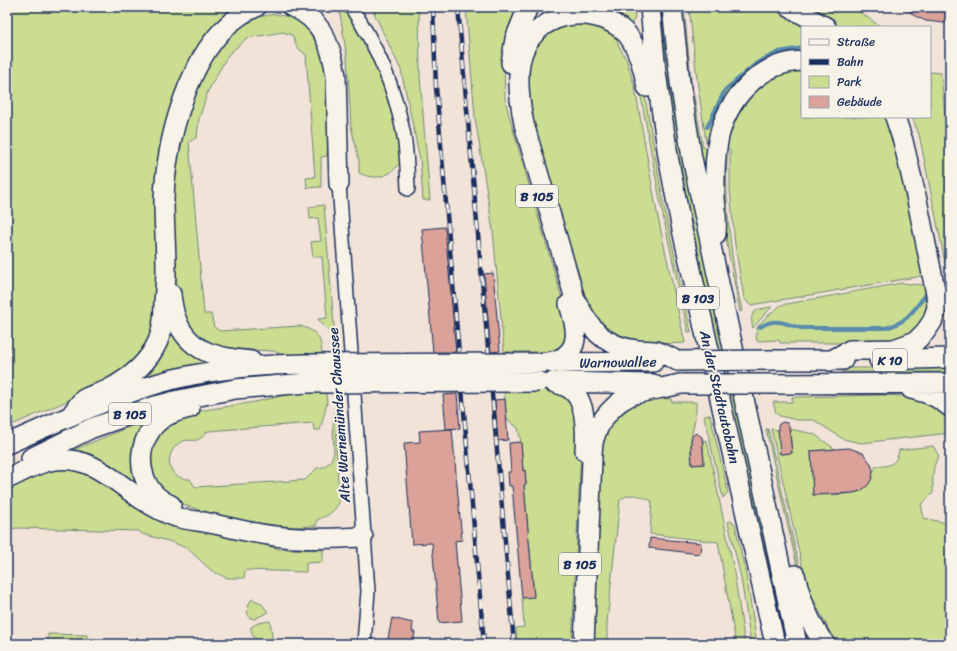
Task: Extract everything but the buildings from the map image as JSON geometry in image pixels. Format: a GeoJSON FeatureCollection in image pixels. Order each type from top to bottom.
{"type":"FeatureCollection","features":[{"type":"Feature","properties":{"kind":"highway"},"geometry":{"type":"LineString","coordinates":[[71,415],[84,400],[107,390],[128,378],[150,357],[159,340],[163,320],[166,270],[164,199],[166,167],[178,117],[196,68],[206,52],[216,38],[238,17],[256,7]]}},
{"type":"Feature","properties":{"kind":"highway"},"geometry":{"type":"LineString","coordinates":[[292,7],[305,13],[316,23],[325,36],[333,59],[336,76],[339,184]]}},
{"type":"Feature","properties":{"kind":"highway","name":"B 105"},"geometry":{"type":"LineString","coordinates":[[528,7],[515,39],[511,63],[510,83],[512,105],[574,323],[576,335],[571,349],[564,356],[557,360],[539,363]]}},
{"type":"Feature","properties":{"kind":"highway","name":"An der Stadtautobahn"},"geometry":{"type":"LineString","coordinates":[[650,7],[656,72],[668,156],[775,644]]}},
{"type":"Feature","properties":{"kind":"highway","name":"An der Stadtautobahn"},"geometry":{"type":"LineString","coordinates":[[672,7],[680,82],[692,158],[797,644]]}},
{"type":"Feature","properties":{"kind":"highway"},"geometry":{"type":"LineString","coordinates":[[789,7],[824,26]]}},
{"type":"Feature","properties":{"kind":"highway"},"geometry":{"type":"LineString","coordinates":[[668,156],[655,135],[642,63],[636,48],[617,23],[592,11],[572,11],[561,13],[551,18],[533,35],[520,62],[520,103],[524,124],[575,299],[585,320],[597,333],[608,341],[622,347],[638,351],[655,351],[678,361]]}},
{"type":"Feature","properties":{"kind":"highway","name":"B 103"},"geometry":{"type":"LineString","coordinates":[[714,260],[717,221],[716,148],[719,131],[727,113],[738,95],[752,81],[768,70],[789,62],[801,60]]}},
{"type":"Feature","properties":{"kind":"highway"},"geometry":{"type":"LineString","coordinates":[[830,361],[850,350],[894,349],[916,341],[932,322],[937,308],[936,294],[917,200],[903,141],[895,118]]}},
{"type":"Feature","properties":{"kind":"highway"},"geometry":{"type":"LineString","coordinates":[[905,118],[945,293],[950,303]]}},
{"type":"Feature","properties":{"kind":"highway"},"geometry":{"type":"LineString","coordinates":[[166,270],[176,318],[183,333],[192,344],[206,352],[220,356],[239,360],[286,364]]}},
{"type":"Feature","properties":{"kind":"highway","name":"Warnowallee"},"geometry":{"type":"LineString","coordinates":[[286,364],[769,360],[830,361],[950,358]]}},
{"type":"Feature","properties":{"kind":"highway","name":"B 105"},"geometry":{"type":"LineString","coordinates":[[7,444],[71,415],[110,400],[174,379],[202,373],[286,364]]}},
{"type":"Feature","properties":{"kind":"highway","name":"B 105"},"geometry":{"type":"LineString","coordinates":[[546,382],[571,389],[577,396],[584,415],[586,429],[577,644]]}},
{"type":"Feature","properties":{"kind":"highway","name":"Warnowallee"},"geometry":{"type":"LineString","coordinates":[[262,386],[307,383],[950,383]]}},
{"type":"Feature","properties":{"kind":"highway"},"geometry":{"type":"LineString","coordinates":[[584,644],[594,437],[601,423],[609,412],[633,395],[681,384]]}},
{"type":"Feature","properties":{"kind":"highway","name":"B 105"},"geometry":{"type":"LineString","coordinates":[[890,384],[928,393],[950,407]]}},
{"type":"Feature","properties":{"kind":"highway"},"geometry":{"type":"LineString","coordinates":[[208,522],[168,504],[155,495],[142,472],[140,458],[143,446],[151,429],[171,414],[183,409],[246,397],[262,386]]}},
{"type":"Feature","properties":{"kind":"highway","name":"B 105"},"geometry":{"type":"LineString","coordinates":[[7,470],[92,428],[152,407],[207,394],[262,386]]}},
{"type":"Feature","properties":{"kind":"highway"},"geometry":{"type":"LineString","coordinates":[[7,479],[43,463],[54,460],[76,460],[102,470],[142,499],[162,511],[190,521],[208,522],[264,535],[285,538],[363,537]]}},
{"type":"Feature","properties":{"kind":"highway"},"geometry":{"type":"LineString","coordinates":[[770,516],[784,531],[801,598],[811,622],[824,644]]}},
{"type":"Feature","properties":{"kind":"highway"},"geometry":{"type":"LineString","coordinates":[[763,644],[765,597]]}},
{"type":"Feature","properties":{"kind":"street"},"geometry":{"type":"LineString","coordinates":[[351,7],[378,51],[394,93],[403,132],[408,189]]}},
{"type":"Feature","properties":{"kind":"street","name":"Alte Warnemünder Chaussee"},"geometry":{"type":"LineString","coordinates":[[339,184],[368,591],[364,644]]}},
{"type":"Feature","properties":{"kind":"green space"},"geometry":{"type":"Polygon","coordinates":[[[7,7],[234,7],[208,34],[184,77],[158,319],[146,353],[111,382],[7,427],[7,7]]]}},
{"type":"Feature","properties":{"kind":"green space"},"geometry":{"type":"Polygon","coordinates":[[[339,7],[344,7],[360,30],[383,83],[392,112],[401,161],[393,171],[383,176],[371,177],[359,173],[359,161],[351,126],[347,58],[339,7]]]}},
{"type":"Feature","properties":{"kind":"green space"},"geometry":{"type":"Polygon","coordinates":[[[368,7],[419,7],[420,77],[430,200],[423,200],[420,159],[401,70],[374,13],[368,7]]]}},
{"type":"Feature","properties":{"kind":"green space"},"geometry":{"type":"Polygon","coordinates":[[[466,7],[523,7],[504,65],[505,98],[570,326],[564,346],[552,352],[504,352],[493,231],[475,117],[466,7]]]}},
{"type":"Feature","properties":{"kind":"green space"},"geometry":{"type":"Polygon","coordinates":[[[603,7],[634,7],[635,18],[630,26],[612,11],[603,7]]]}},
{"type":"Feature","properties":{"kind":"green space"},"geometry":{"type":"Polygon","coordinates":[[[659,7],[663,7],[681,148],[692,202],[789,644],[783,644],[688,205],[666,83],[659,7]]]}},
{"type":"Feature","properties":{"kind":"green space"},"geometry":{"type":"Polygon","coordinates":[[[680,7],[684,7],[691,80],[703,147],[710,150],[705,176],[698,149],[680,7]]]}},
{"type":"Feature","properties":{"kind":"green space"},"geometry":{"type":"Polygon","coordinates":[[[689,7],[774,7],[810,26],[801,26],[801,52],[749,72],[738,81],[717,112],[713,122],[710,144],[706,142],[689,7]]]}},
{"type":"Feature","properties":{"kind":"green space"},"geometry":{"type":"Polygon","coordinates":[[[802,7],[853,7],[880,26],[837,26],[802,7]]]}},
{"type":"Feature","properties":{"kind":"green space"},"geometry":{"type":"Polygon","coordinates":[[[275,14],[298,20],[312,33],[320,48],[325,65],[328,84],[329,123],[327,156],[321,157],[321,187],[307,188],[306,178],[315,177],[306,55],[297,47],[292,35],[283,32],[247,38],[228,55],[208,91],[199,119],[197,137],[189,142],[204,314],[211,314],[214,327],[220,331],[300,326],[306,328],[314,333],[319,339],[322,354],[285,356],[273,351],[219,348],[209,345],[188,327],[177,291],[171,210],[176,155],[190,105],[208,63],[230,36],[241,25],[253,19],[275,14]]]}},
{"type":"Feature","properties":{"kind":"green space"},"geometry":{"type":"Polygon","coordinates":[[[572,17],[621,35],[617,42],[627,61],[635,88],[656,208],[685,343],[663,344],[625,340],[606,330],[583,303],[528,116],[524,68],[545,30],[572,17]]]}},
{"type":"Feature","properties":{"kind":"green space"},"geometry":{"type":"Polygon","coordinates":[[[801,67],[801,118],[887,118],[928,275],[751,305],[744,298],[735,245],[730,189],[730,150],[723,147],[733,114],[771,75],[801,67]]]}},
{"type":"Feature","properties":{"kind":"green space"},"geometry":{"type":"Polygon","coordinates":[[[931,72],[941,73],[950,166],[950,271],[947,272],[919,134],[912,118],[931,118],[931,72]]]}},
{"type":"Feature","properties":{"kind":"green space"},"geometry":{"type":"Polygon","coordinates":[[[643,85],[664,207],[691,332],[688,332],[661,206],[639,86],[643,85]]]}},
{"type":"Feature","properties":{"kind":"green space"},"geometry":{"type":"Polygon","coordinates":[[[722,152],[727,156],[728,215],[732,254],[742,311],[740,312],[727,244],[721,189],[722,152]]]}},
{"type":"Feature","properties":{"kind":"green space"},"geometry":{"type":"Polygon","coordinates":[[[324,205],[336,350],[333,350],[331,334],[318,319],[327,318],[322,257],[313,257],[311,242],[321,241],[318,218],[310,219],[309,207],[324,205]]]}},
{"type":"Feature","properties":{"kind":"green space"},"geometry":{"type":"Polygon","coordinates":[[[902,283],[930,286],[929,310],[913,333],[890,343],[780,343],[779,340],[757,341],[757,328],[764,319],[781,305],[902,283]]]}},
{"type":"Feature","properties":{"kind":"green space"},"geometry":{"type":"Polygon","coordinates":[[[772,307],[753,328],[753,314],[758,310],[772,307]]]}},
{"type":"Feature","properties":{"kind":"green space"},"geometry":{"type":"Polygon","coordinates":[[[169,323],[210,361],[167,371],[137,382],[169,323]]]}},
{"type":"Feature","properties":{"kind":"green space"},"geometry":{"type":"Polygon","coordinates":[[[950,366],[950,372],[842,372],[842,368],[950,366]]]}},
{"type":"Feature","properties":{"kind":"green space"},"geometry":{"type":"Polygon","coordinates":[[[552,390],[561,392],[573,402],[581,448],[572,644],[517,644],[516,628],[524,627],[522,598],[534,596],[524,485],[526,484],[525,471],[523,471],[521,442],[518,428],[507,419],[504,391],[552,390]]]}},
{"type":"Feature","properties":{"kind":"green space"},"geometry":{"type":"Polygon","coordinates":[[[308,392],[326,393],[327,403],[320,430],[314,430],[313,423],[208,431],[197,440],[185,440],[179,443],[172,450],[169,459],[171,468],[176,476],[190,479],[195,487],[305,480],[317,468],[328,464],[334,453],[333,427],[338,394],[339,405],[336,441],[339,503],[330,514],[317,520],[316,526],[292,527],[251,522],[216,515],[187,506],[161,492],[148,465],[155,435],[161,429],[192,412],[308,392]]]}},
{"type":"Feature","properties":{"kind":"green space"},"geometry":{"type":"Polygon","coordinates":[[[883,395],[919,397],[946,411],[950,416],[950,433],[861,443],[843,439],[814,420],[797,420],[780,416],[776,413],[773,402],[792,402],[792,397],[883,395]]]}},
{"type":"Feature","properties":{"kind":"green space"},"geometry":{"type":"Polygon","coordinates":[[[645,398],[671,399],[672,402],[696,402],[691,442],[692,465],[704,464],[703,440],[707,441],[733,565],[745,644],[736,644],[718,542],[650,534],[652,501],[640,496],[632,495],[624,497],[620,500],[607,622],[607,644],[589,644],[598,444],[613,415],[645,398]]]}},
{"type":"Feature","properties":{"kind":"green space"},"geometry":{"type":"Polygon","coordinates":[[[710,415],[728,492],[723,498],[704,416],[710,415]]]}},
{"type":"Feature","properties":{"kind":"green space"},"geometry":{"type":"Polygon","coordinates":[[[148,419],[146,497],[71,451],[148,419]]]}},
{"type":"Feature","properties":{"kind":"green space"},"geometry":{"type":"Polygon","coordinates":[[[766,429],[768,429],[801,575],[801,584],[766,429]]]}},
{"type":"Feature","properties":{"kind":"green space"},"geometry":{"type":"Polygon","coordinates":[[[771,429],[778,430],[781,454],[792,453],[790,429],[814,434],[835,449],[811,451],[813,495],[834,495],[862,490],[869,484],[876,466],[892,464],[898,455],[899,450],[933,446],[939,456],[936,460],[934,469],[933,493],[921,505],[924,518],[946,523],[950,522],[950,644],[806,644],[799,615],[823,641],[830,632],[811,595],[804,574],[771,429]]]}},
{"type":"Feature","properties":{"kind":"green space"},"geometry":{"type":"Polygon","coordinates":[[[67,467],[83,470],[246,540],[279,549],[323,550],[323,562],[306,563],[306,572],[245,570],[244,578],[227,578],[212,571],[188,549],[172,542],[142,534],[139,531],[17,528],[7,530],[7,485],[33,474],[67,467]]]}},
{"type":"Feature","properties":{"kind":"green space"},"geometry":{"type":"Polygon","coordinates":[[[730,521],[735,524],[747,580],[757,644],[751,644],[741,578],[728,522],[730,521]]]}},
{"type":"Feature","properties":{"kind":"green space"},"geometry":{"type":"Polygon","coordinates":[[[252,599],[261,603],[268,612],[255,619],[250,618],[248,608],[252,599]]]}},
{"type":"Feature","properties":{"kind":"green space"},"geometry":{"type":"Polygon","coordinates":[[[270,621],[272,634],[271,644],[260,642],[254,638],[251,627],[258,623],[270,621]]]}},
{"type":"Feature","properties":{"kind":"green space"},"geometry":{"type":"Polygon","coordinates":[[[48,634],[87,635],[87,644],[48,644],[48,634]]]}},
{"type":"Feature","properties":{"kind":"waterway"},"geometry":{"type":"LineString","coordinates":[[707,127],[725,90],[758,62],[779,52],[801,48]]}},
{"type":"Feature","properties":{"kind":"waterway"},"geometry":{"type":"LineString","coordinates":[[760,327],[771,322],[780,322],[801,328],[885,328],[893,326],[905,319],[927,293]]}},
{"type":"Feature","properties":{"kind":"railway"},"geometry":{"type":"LineString","coordinates":[[433,7],[436,87],[484,644]]}},
{"type":"Feature","properties":{"kind":"railway"},"geometry":{"type":"LineString","coordinates":[[458,7],[514,644]]}}]}
